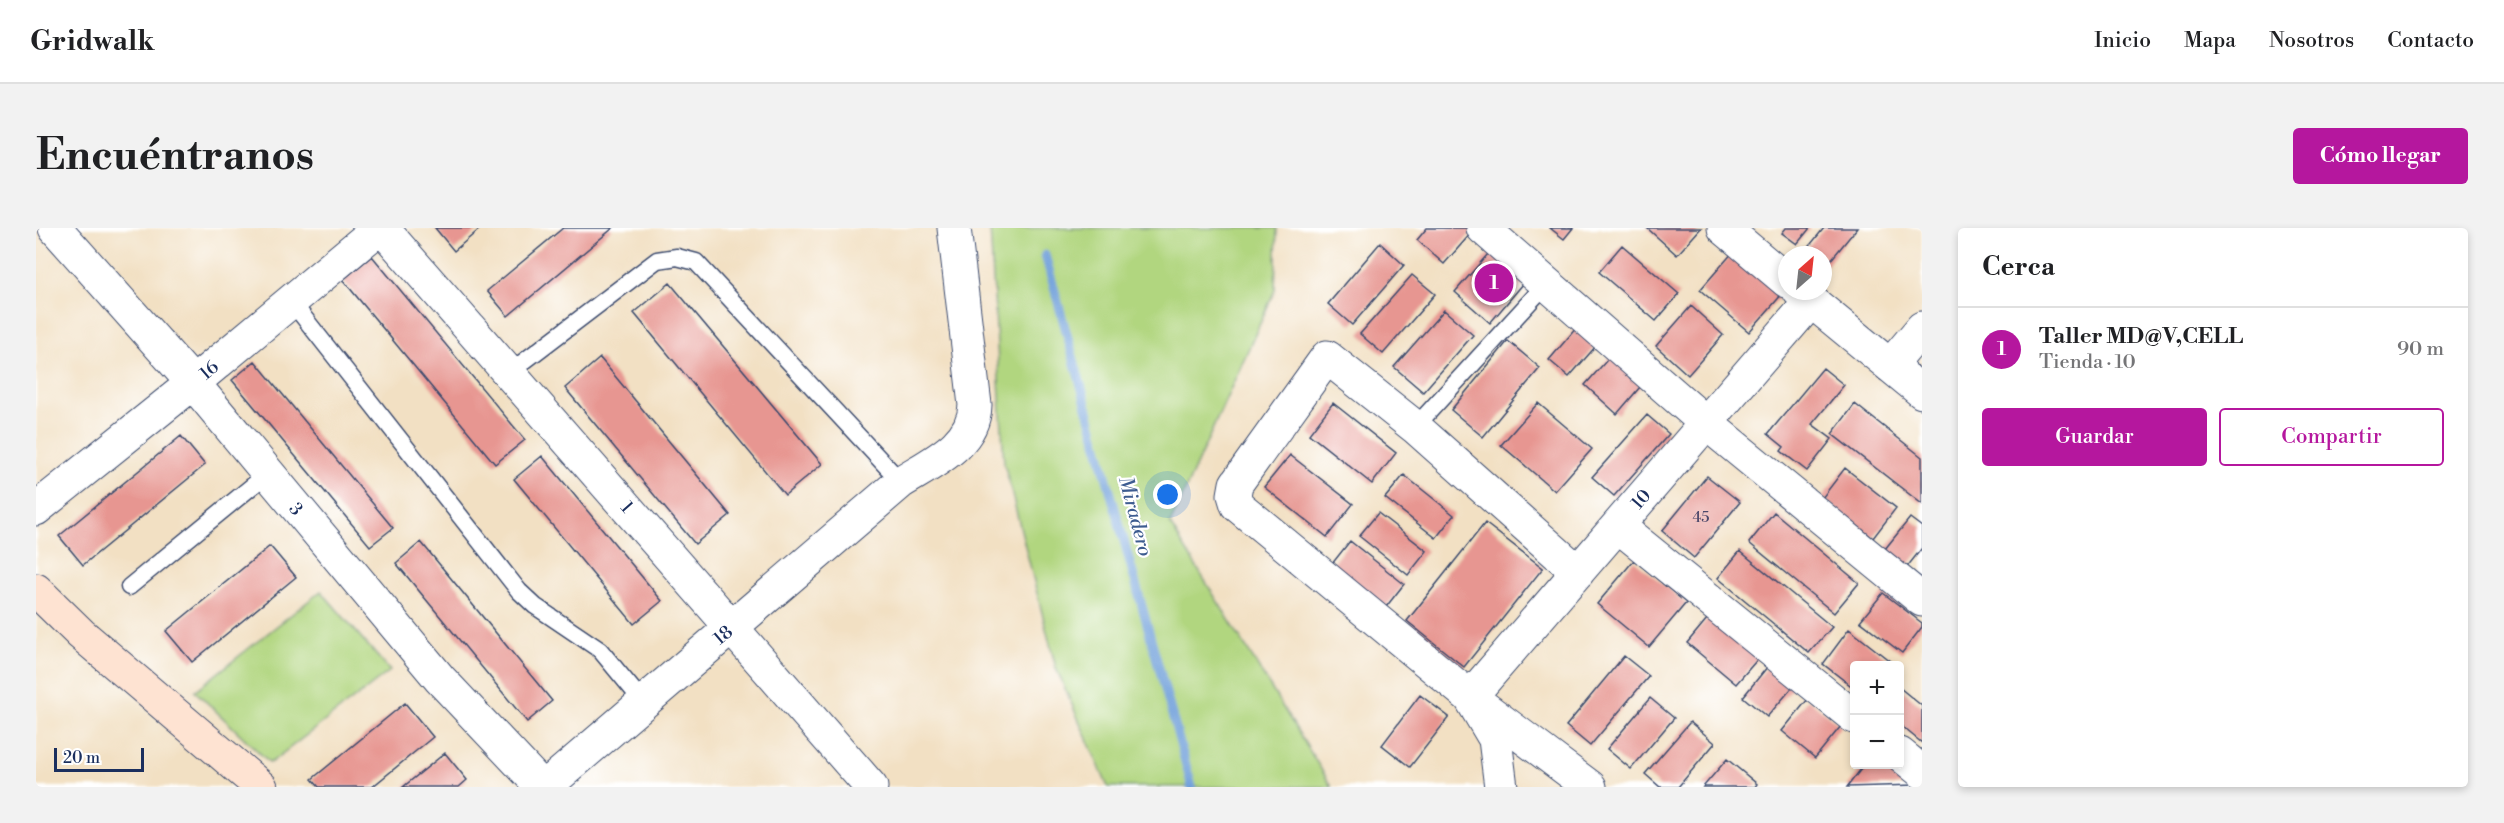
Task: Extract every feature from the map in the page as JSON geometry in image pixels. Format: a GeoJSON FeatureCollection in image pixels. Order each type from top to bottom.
{"type":"FeatureCollection","features":[{"type":"Feature","properties":{"kind":"main road"},"geometry":{"type":"LineString","coordinates":[[36,590],[81,634],[261,787]]}},
{"type":"Feature","properties":{"kind":"street","name":"3"},"geometry":{"type":"LineString","coordinates":[[55,228],[193,383],[440,679],[544,787]]}},
{"type":"Feature","properties":{"kind":"street","name":"16"},"geometry":{"type":"LineString","coordinates":[[36,509],[381,228]]}},
{"type":"Feature","properties":{"kind":"street","name":"1"},"geometry":{"type":"LineString","coordinates":[[381,228],[510,372],[871,787]]}},
{"type":"Feature","properties":{"kind":"street","name":"18"},"geometry":{"type":"LineString","coordinates":[[544,787],[902,482],[953,448],[974,420],[954,228]]}},
{"type":"Feature","properties":{"kind":"street"},"geometry":{"type":"LineString","coordinates":[[1483,228],[1706,423],[1922,600]]}},
{"type":"Feature","properties":{"kind":"street"},"geometry":{"type":"LineString","coordinates":[[1724,228],[1778,273]]}},
{"type":"Feature","properties":{"kind":"street","name":"10"},"geometry":{"type":"LineString","coordinates":[[1470,697],[1706,423],[1793,300]]}},
{"type":"Feature","properties":{"kind":"street"},"geometry":{"type":"LineString","coordinates":[[1810,300],[1922,392]]}},
{"type":"Feature","properties":{"kind":"street"},"geometry":{"type":"LineString","coordinates":[[1890,366],[1922,328]]}},
{"type":"Feature","properties":{"kind":"street"},"geometry":{"type":"LineString","coordinates":[[1578,572],[1415,427],[1327,357],[1236,484],[1234,495],[1237,505],[1470,697],[1590,787]]}},
{"type":"Feature","properties":{"kind":"street"},"geometry":{"type":"LineString","coordinates":[[1618,526],[1852,715]]}},
{"type":"Feature","properties":{"kind":"street"},"geometry":{"type":"LineString","coordinates":[[1470,697],[1496,739],[1501,787]]}},
{"type":"Feature","properties":{"kind":"street"},"geometry":{"type":"LineString","coordinates":[[1904,758],[1922,772]]}},
{"type":"Feature","properties":{"kind":"lane"},"geometry":{"type":"LineString","coordinates":[[510,372],[657,260],[677,257],[696,262],[902,482]]}},
{"type":"Feature","properties":{"kind":"lane"},"geometry":{"type":"LineString","coordinates":[[1415,427],[1547,283]]}},
{"type":"Feature","properties":{"kind":"lane"},"geometry":{"type":"LineString","coordinates":[[291,301],[519,591],[535,606],[586,638],[644,702]]}},
{"type":"Feature","properties":{"kind":"lane"},"geometry":{"type":"LineString","coordinates":[[129,587],[267,474]]}},
{"type":"Feature","properties":{"kind":"green space"},"geometry":{"type":"Polygon","coordinates":[[[990,228],[1277,228],[1275,290],[1170,524],[1332,787],[1108,787],[1056,668],[1004,463],[990,228]]]}},
{"type":"Feature","properties":{"kind":"green space"},"geometry":{"type":"Polygon","coordinates":[[[321,591],[390,671],[270,763],[195,691],[321,591]]]}},
{"type":"Feature","properties":{"kind":"building"},"geometry":{"type":"Polygon","coordinates":[[[435,228],[481,228],[454,251],[435,228]]]}},
{"type":"Feature","properties":{"kind":"building"},"geometry":{"type":"Polygon","coordinates":[[[563,228],[613,228],[508,316],[487,291],[563,228]]]}},
{"type":"Feature","properties":{"kind":"building"},"geometry":{"type":"Polygon","coordinates":[[[1427,228],[1469,228],[1473,231],[1444,264],[1417,240],[1427,228]]]}},
{"type":"Feature","properties":{"kind":"building"},"geometry":{"type":"Polygon","coordinates":[[[1550,228],[1573,228],[1564,239],[1550,228]]]}},
{"type":"Feature","properties":{"kind":"building"},"geometry":{"type":"Polygon","coordinates":[[[1647,228],[1701,228],[1677,255],[1647,228]]]}},
{"type":"Feature","properties":{"kind":"building"},"geometry":{"type":"Polygon","coordinates":[[[1786,228],[1810,228],[1797,244],[1782,233],[1786,228]]]}},
{"type":"Feature","properties":{"kind":"building"},"geometry":{"type":"Polygon","coordinates":[[[1824,228],[1857,228],[1832,259],[1832,246],[1809,246],[1824,228]]]}},
{"type":"Feature","properties":{"kind":"building"},"geometry":{"type":"Polygon","coordinates":[[[1380,243],[1404,265],[1352,325],[1328,304],[1380,243]]]}},
{"type":"Feature","properties":{"kind":"building"},"geometry":{"type":"Polygon","coordinates":[[[1622,245],[1679,294],[1656,321],[1599,272],[1622,245]]]}},
{"type":"Feature","properties":{"kind":"building"},"geometry":{"type":"Polygon","coordinates":[[[1494,247],[1529,277],[1490,323],[1455,292],[1494,247]]]}},
{"type":"Feature","properties":{"kind":"building"},"geometry":{"type":"Polygon","coordinates":[[[1734,251],[1778,289],[1778,299],[1749,332],[1700,290],[1734,251]]]}},
{"type":"Feature","properties":{"kind":"building"},"geometry":{"type":"Polygon","coordinates":[[[372,256],[525,440],[495,464],[343,280],[372,256]]]}},
{"type":"Feature","properties":{"kind":"building"},"geometry":{"type":"Polygon","coordinates":[[[1412,275],[1435,294],[1383,354],[1360,334],[1412,275]]]}},
{"type":"Feature","properties":{"kind":"building"},"geometry":{"type":"Polygon","coordinates":[[[670,283],[822,464],[785,495],[634,313],[670,283]]]}},
{"type":"Feature","properties":{"kind":"building"},"geometry":{"type":"Polygon","coordinates":[[[1691,306],[1723,335],[1688,375],[1656,346],[1691,306]]]}},
{"type":"Feature","properties":{"kind":"building"},"geometry":{"type":"Polygon","coordinates":[[[1444,310],[1473,335],[1423,392],[1394,367],[1444,310]]]}},
{"type":"Feature","properties":{"kind":"building"},"geometry":{"type":"Polygon","coordinates":[[[1577,327],[1597,345],[1569,377],[1549,360],[1577,327]]]}},
{"type":"Feature","properties":{"kind":"building"},"geometry":{"type":"Polygon","coordinates":[[[1508,341],[1540,368],[1483,437],[1451,410],[1508,341]]]}},
{"type":"Feature","properties":{"kind":"building"},"geometry":{"type":"Polygon","coordinates":[[[1614,352],[1646,380],[1617,414],[1585,385],[1614,352]]]}},
{"type":"Feature","properties":{"kind":"building"},"geometry":{"type":"Polygon","coordinates":[[[600,358],[730,515],[695,544],[565,388],[600,358]]]}},
{"type":"Feature","properties":{"kind":"building"},"geometry":{"type":"Polygon","coordinates":[[[255,361],[393,528],[370,546],[232,380],[255,361]]]}},
{"type":"Feature","properties":{"kind":"building"},"geometry":{"type":"Polygon","coordinates":[[[1823,368],[1844,385],[1812,424],[1832,439],[1807,471],[1781,451],[1784,447],[1768,434],[1823,368]]]}},
{"type":"Feature","properties":{"kind":"building"},"geometry":{"type":"Polygon","coordinates":[[[1333,403],[1396,453],[1372,484],[1309,434],[1333,403]]]}},
{"type":"Feature","properties":{"kind":"building"},"geometry":{"type":"Polygon","coordinates":[[[1538,403],[1592,449],[1555,491],[1501,445],[1538,403]]]}},
{"type":"Feature","properties":{"kind":"building"},"geometry":{"type":"Polygon","coordinates":[[[1855,404],[1922,457],[1922,504],[1832,434],[1855,404]]]}},
{"type":"Feature","properties":{"kind":"building"},"geometry":{"type":"Polygon","coordinates":[[[1647,415],[1669,434],[1614,496],[1592,477],[1647,415]]]}},
{"type":"Feature","properties":{"kind":"building"},"geometry":{"type":"Polygon","coordinates":[[[181,436],[205,465],[83,565],[59,536],[181,436]]]}},
{"type":"Feature","properties":{"kind":"building"},"geometry":{"type":"Polygon","coordinates":[[[1290,455],[1353,504],[1327,537],[1264,487],[1290,455]]]}},
{"type":"Feature","properties":{"kind":"building"},"geometry":{"type":"Polygon","coordinates":[[[542,456],[662,601],[634,624],[514,479],[542,456]]]}},
{"type":"Feature","properties":{"kind":"building"},"geometry":{"type":"Polygon","coordinates":[[[1845,468],[1896,508],[1873,538],[1822,498],[1845,468]]]}},
{"type":"Feature","properties":{"kind":"building"},"geometry":{"type":"Polygon","coordinates":[[[1404,475],[1454,515],[1436,538],[1385,498],[1404,475]]]}},
{"type":"Feature","properties":{"kind":"building"},"geometry":{"type":"Polygon","coordinates":[[[1707,476],[1740,502],[1694,558],[1662,531],[1707,476]]]}},
{"type":"Feature","properties":{"kind":"building"},"geometry":{"type":"Polygon","coordinates":[[[1774,512],[1859,583],[1834,613],[1749,543],[1774,512]]]}},
{"type":"Feature","properties":{"kind":"building"},"geometry":{"type":"Polygon","coordinates":[[[1378,513],[1427,551],[1408,575],[1359,536],[1378,513]]]}},
{"type":"Feature","properties":{"kind":"building"},"geometry":{"type":"Polygon","coordinates":[[[1910,518],[1922,527],[1922,548],[1907,567],[1885,549],[1910,518]]]}},
{"type":"Feature","properties":{"kind":"building"},"geometry":{"type":"Polygon","coordinates":[[[1485,523],[1543,568],[1464,667],[1407,621],[1485,523]]]}},
{"type":"Feature","properties":{"kind":"building"},"geometry":{"type":"Polygon","coordinates":[[[1350,541],[1404,584],[1386,607],[1331,565],[1350,541]]]}},
{"type":"Feature","properties":{"kind":"building"},"geometry":{"type":"Polygon","coordinates":[[[421,542],[552,701],[527,722],[396,563],[421,542]]]}},
{"type":"Feature","properties":{"kind":"building"},"geometry":{"type":"Polygon","coordinates":[[[270,546],[296,577],[192,662],[166,631],[270,546]]]}},
{"type":"Feature","properties":{"kind":"building"},"geometry":{"type":"Polygon","coordinates":[[[1740,551],[1832,627],[1809,653],[1718,578],[1740,551]]]}},
{"type":"Feature","properties":{"kind":"building"},"geometry":{"type":"Polygon","coordinates":[[[1634,560],[1686,603],[1649,647],[1597,604],[1634,560]]]}},
{"type":"Feature","properties":{"kind":"building"},"geometry":{"type":"Polygon","coordinates":[[[1883,593],[1922,623],[1922,627],[1902,653],[1860,621],[1883,593]]]}},
{"type":"Feature","properties":{"kind":"building"},"geometry":{"type":"Polygon","coordinates":[[[1712,613],[1762,654],[1736,684],[1687,643],[1712,613]]]}},
{"type":"Feature","properties":{"kind":"building"},"geometry":{"type":"Polygon","coordinates":[[[1849,629],[1890,661],[1850,661],[1850,685],[1823,664],[1849,629]]]}},
{"type":"Feature","properties":{"kind":"building"},"geometry":{"type":"Polygon","coordinates":[[[1624,656],[1649,676],[1590,746],[1566,726],[1624,656]]]}},
{"type":"Feature","properties":{"kind":"building"},"geometry":{"type":"Polygon","coordinates":[[[1772,661],[1797,682],[1767,717],[1743,697],[1772,661]]]}},
{"type":"Feature","properties":{"kind":"building"},"geometry":{"type":"Polygon","coordinates":[[[1904,691],[1922,706],[1922,743],[1904,728],[1904,691]]]}},
{"type":"Feature","properties":{"kind":"building"},"geometry":{"type":"Polygon","coordinates":[[[1420,695],[1449,717],[1410,767],[1382,745],[1420,695]]]}},
{"type":"Feature","properties":{"kind":"building"},"geometry":{"type":"Polygon","coordinates":[[[1650,698],[1674,718],[1631,769],[1607,749],[1650,698]]]}},
{"type":"Feature","properties":{"kind":"building"},"geometry":{"type":"Polygon","coordinates":[[[1808,699],[1841,726],[1815,758],[1782,731],[1808,699]]]}},
{"type":"Feature","properties":{"kind":"building"},"geometry":{"type":"Polygon","coordinates":[[[405,703],[433,737],[372,787],[319,787],[312,779],[405,703]]]}},
{"type":"Feature","properties":{"kind":"building"},"geometry":{"type":"Polygon","coordinates":[[[1690,722],[1715,743],[1678,787],[1660,787],[1645,774],[1690,722]]]}},
{"type":"Feature","properties":{"kind":"building"},"geometry":{"type":"Polygon","coordinates":[[[445,753],[467,780],[459,787],[403,787],[445,753]]]}},
{"type":"Feature","properties":{"kind":"building"},"geometry":{"type":"Polygon","coordinates":[[[1727,759],[1757,784],[1755,787],[1703,787],[1727,759]]]}},
{"type":"Feature","properties":{"kind":"building"},"geometry":{"type":"Polygon","coordinates":[[[1861,769],[1896,769],[1915,785],[1847,787],[1861,769]]]}},
{"type":"Feature","properties":{"kind":"waterway","name":"Miradero"},"geometry":{"type":"LineString","coordinates":[[1045,255],[1192,787]]}},
{"type":"Feature","properties":{"kind":"place","name":"Taller MD@V,CELL"},"geometry":{"type":"Point","coordinates":[1494,283]}}]}
